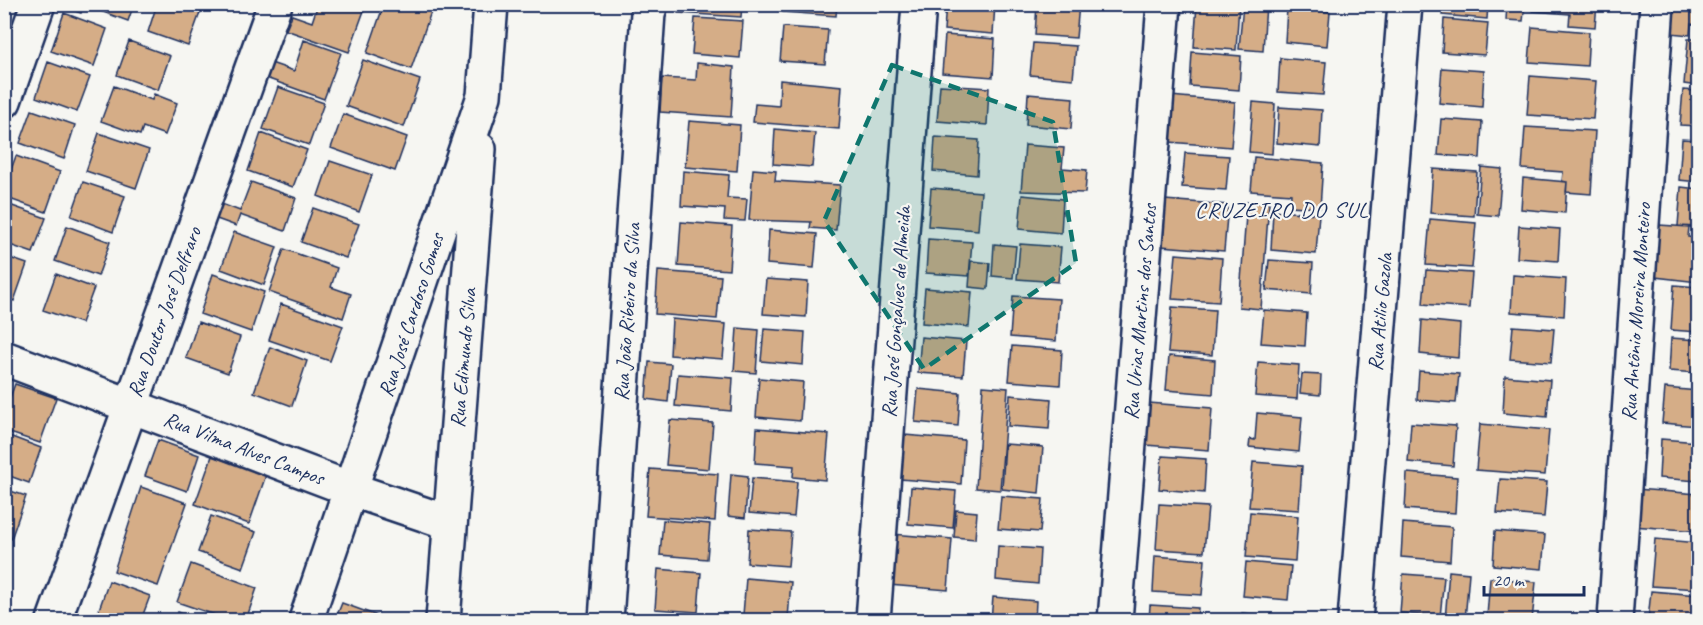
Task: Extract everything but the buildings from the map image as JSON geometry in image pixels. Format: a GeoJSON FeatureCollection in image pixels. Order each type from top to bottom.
{"type":"FeatureCollection","features":[{"type":"Feature","properties":{"kind":"street"},"geometry":{"type":"LineString","coordinates":[[4,101],[38,4]]}},
{"type":"Feature","properties":{"kind":"street","name":"Rua Doutor José Delfraro"},"geometry":{"type":"LineString","coordinates":[[54,621],[275,4]]}},
{"type":"Feature","properties":{"kind":"street","name":"Rua José Cardoso Gomes"},"geometry":{"type":"LineString","coordinates":[[306,621],[353,490],[484,96],[491,4]]}},
{"type":"Feature","properties":{"kind":"street","name":"Rua João Ribeiro da Silva"},"geometry":{"type":"LineString","coordinates":[[606,621],[647,25],[651,4]]}},
{"type":"Feature","properties":{"kind":"street","name":"Rua José Gonçalves de Almeida"},"geometry":{"type":"LineString","coordinates":[[873,621],[919,4]]}},
{"type":"Feature","properties":{"kind":"street","name":"Rua Urias Martins dos Santos"},"geometry":{"type":"LineString","coordinates":[[1115,621],[1164,4]]}},
{"type":"Feature","properties":{"kind":"street","name":"Rua Atilio Gazola"},"geometry":{"type":"LineString","coordinates":[[1355,621],[1405,4]]}},
{"type":"Feature","properties":{"kind":"street","name":"Rua Antônio Moreira Monteiro"},"geometry":{"type":"LineString","coordinates":[[1615,621],[1657,4]]}},
{"type":"Feature","properties":{"kind":"street","name":"Rua Edimundo Silva"},"geometry":{"type":"LineString","coordinates":[[443,621],[484,96]]}},
{"type":"Feature","properties":{"kind":"street","name":"Rua Vilma Alves Campos"},"geometry":{"type":"LineString","coordinates":[[4,358],[131,404],[353,490],[450,522]]}},
{"type":"Feature","properties":{"kind":"highlighted area"},"geometry":{"type":"Polygon","coordinates":[[[892,65],[1053,122],[1076,263],[924,369],[824,221],[892,65]]]}},
{"type":"Feature","properties":{"kind":"district","name":"CRUZEIRO DO SUL"},"geometry":{"type":"Point","coordinates":[1282,209]}}]}
